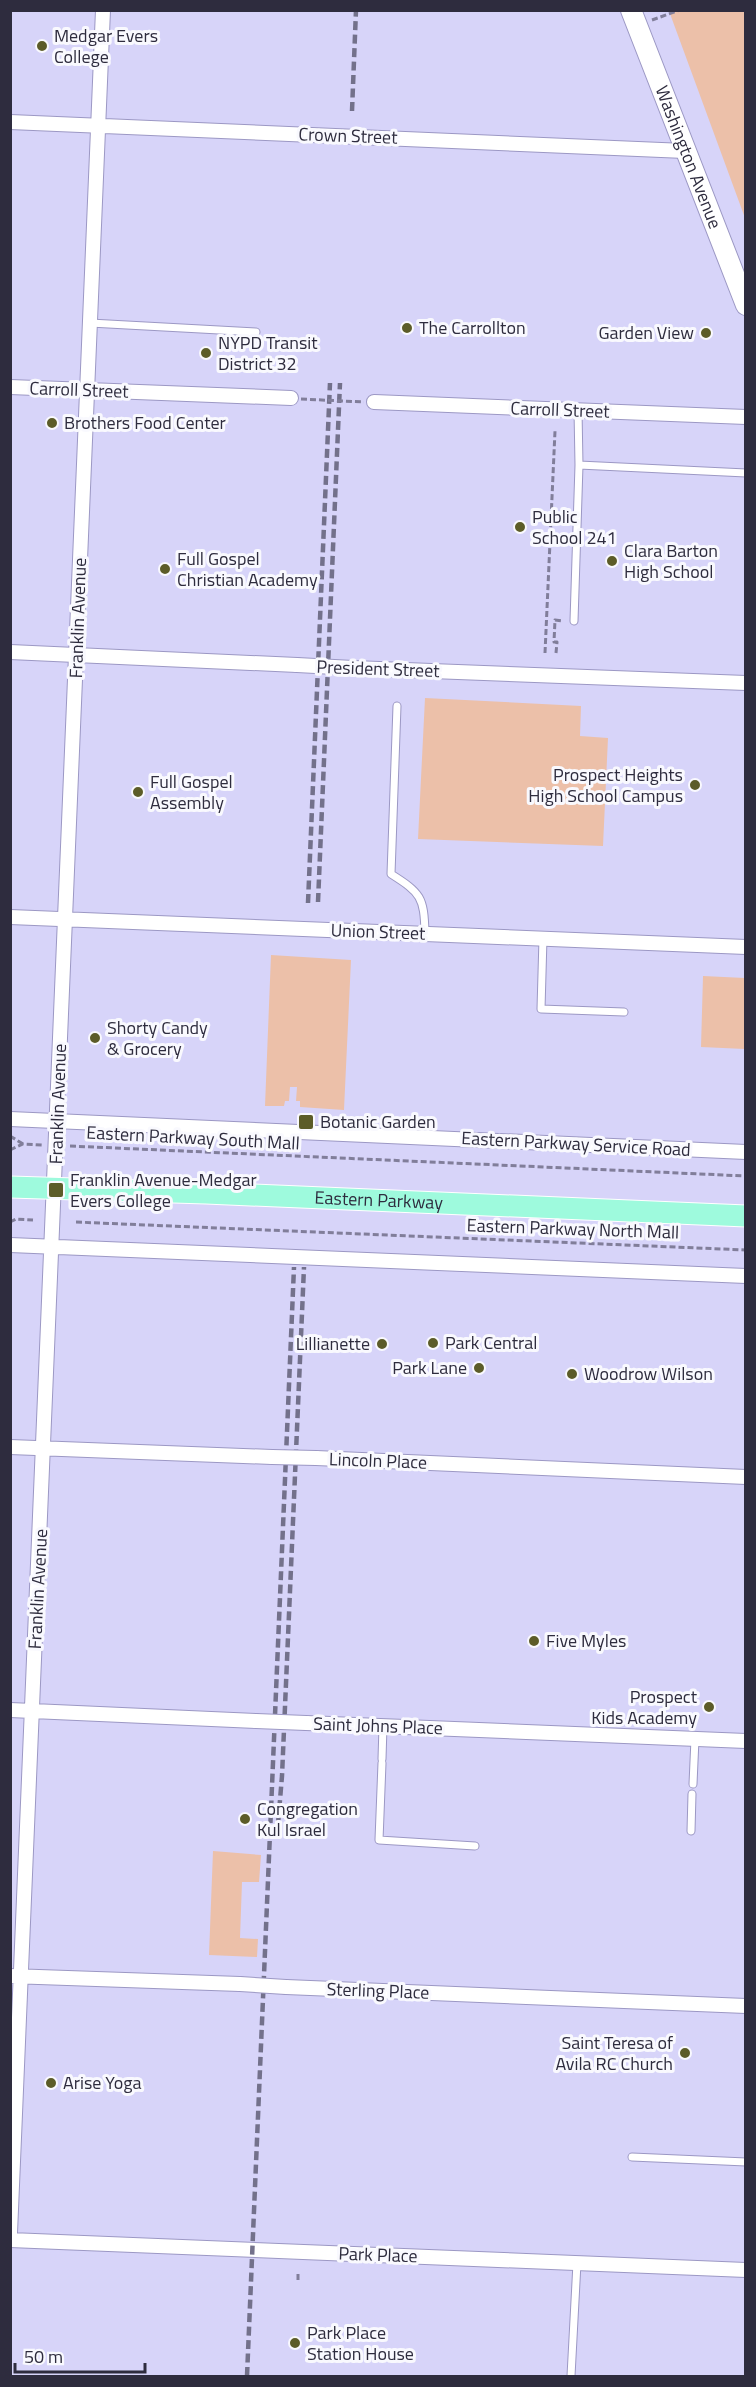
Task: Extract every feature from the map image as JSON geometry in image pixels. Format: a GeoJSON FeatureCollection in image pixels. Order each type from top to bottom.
{"type":"FeatureCollection","features":[{"type":"Feature","properties":{"kind":"main road","name":"Washington Avenue"},"geometry":{"type":"LineString","coordinates":[[634,18],[746,305]]}},
{"type":"Feature","properties":{"kind":"main road","name":"Eastern Parkway"},"geometry":{"type":"LineString","coordinates":[[10,1187],[218,1193],[746,1216]]}},
{"type":"Feature","properties":{"kind":"street","name":"Franklin Avenue"},"geometry":{"type":"LineString","coordinates":[[10,2233],[16,1976],[45,1449],[103,10]]}},
{"type":"Feature","properties":{"kind":"street","name":"Crown Street"},"geometry":{"type":"LineString","coordinates":[[10,122],[685,151]]}},
{"type":"Feature","properties":{"kind":"street","name":"Carroll Street"},"geometry":{"type":"LineString","coordinates":[[10,387],[296,399]]}},
{"type":"Feature","properties":{"kind":"street","name":"Carroll Street"},"geometry":{"type":"LineString","coordinates":[[369,402],[746,417]]}},
{"type":"Feature","properties":{"kind":"street","name":"President Street"},"geometry":{"type":"LineString","coordinates":[[10,652],[746,683]]}},
{"type":"Feature","properties":{"kind":"street","name":"Union Street"},"geometry":{"type":"LineString","coordinates":[[10,917],[746,947]]}},
{"type":"Feature","properties":{"kind":"street","name":"Eastern Parkway Service Road"},"geometry":{"type":"LineString","coordinates":[[10,1119],[746,1152]]}},
{"type":"Feature","properties":{"kind":"street"},"geometry":{"type":"LineString","coordinates":[[10,1245],[746,1276]]}},
{"type":"Feature","properties":{"kind":"street","name":"Lincoln Place"},"geometry":{"type":"LineString","coordinates":[[10,1448],[316,1458],[746,1477]]}},
{"type":"Feature","properties":{"kind":"street","name":"Saint Johns Place"},"geometry":{"type":"LineString","coordinates":[[10,1710],[746,1741]]}},
{"type":"Feature","properties":{"kind":"street","name":"Sterling Place"},"geometry":{"type":"LineString","coordinates":[[16,1976],[746,2006]]}},
{"type":"Feature","properties":{"kind":"street","name":"Park Place"},"geometry":{"type":"LineString","coordinates":[[10,2240],[746,2270]]}},
{"type":"Feature","properties":{"kind":"lane"},"geometry":{"type":"LineString","coordinates":[[90,323],[256,332]]}},
{"type":"Feature","properties":{"kind":"lane"},"geometry":{"type":"LineString","coordinates":[[574,621],[579,465],[578,410]]}},
{"type":"Feature","properties":{"kind":"lane"},"geometry":{"type":"LineString","coordinates":[[579,465],[746,472]]}},
{"type":"Feature","properties":{"kind":"lane"},"geometry":{"type":"LineString","coordinates":[[397,706],[391,874],[414,889],[424,907],[425,933]]}},
{"type":"Feature","properties":{"kind":"lane"},"geometry":{"type":"LineString","coordinates":[[543,938],[541,1010],[624,1012]]}},
{"type":"Feature","properties":{"kind":"lane"},"geometry":{"type":"LineString","coordinates":[[384,1726],[379,1840],[475,1846]]}},
{"type":"Feature","properties":{"kind":"lane"},"geometry":{"type":"LineString","coordinates":[[693,1784],[694,1739]]}},
{"type":"Feature","properties":{"kind":"lane"},"geometry":{"type":"LineString","coordinates":[[691,1830],[692,1794]]}},
{"type":"Feature","properties":{"kind":"lane"},"geometry":{"type":"LineString","coordinates":[[632,2157],[746,2162]]}},
{"type":"Feature","properties":{"kind":"lane"},"geometry":{"type":"LineString","coordinates":[[572,2376],[576,2263]]}},
{"type":"Feature","properties":{"kind":"path"},"geometry":{"type":"LineString","coordinates":[[634,18],[680,10]]}},
{"type":"Feature","properties":{"kind":"path"},"geometry":{"type":"LineString","coordinates":[[296,399],[369,402]]}},
{"type":"Feature","properties":{"kind":"path"},"geometry":{"type":"LineString","coordinates":[[545,652],[555,431]]}},
{"type":"Feature","properties":{"kind":"path"},"geometry":{"type":"LineString","coordinates":[[555,620],[556,653]]}},
{"type":"Feature","properties":{"kind":"path"},"geometry":{"type":"LineString","coordinates":[[10,1136],[23,1144]]}},
{"type":"Feature","properties":{"kind":"path"},"geometry":{"type":"LineString","coordinates":[[10,1150],[23,1144],[44,1145]]}},
{"type":"Feature","properties":{"kind":"path","name":"Eastern Parkway South Mall"},"geometry":{"type":"LineString","coordinates":[[71,1146],[746,1176]]}},
{"type":"Feature","properties":{"kind":"path"},"geometry":{"type":"LineString","coordinates":[[10,1222],[16,1219],[33,1220]]}},
{"type":"Feature","properties":{"kind":"path","name":"Eastern Parkway North Mall"},"geometry":{"type":"LineString","coordinates":[[76,1222],[746,1250]]}},
{"type":"Feature","properties":{"kind":"path"},"geometry":{"type":"LineString","coordinates":[[298,2273],[298,2280]]}},
{"type":"Feature","properties":{"kind":"shaded area"},"geometry":{"type":"Polygon","coordinates":[[[669,11],[745,11],[745,218],[669,11]]]}},
{"type":"Feature","properties":{"kind":"shaded area"},"geometry":{"type":"Polygon","coordinates":[[[425,698],[581,706],[580,736],[608,738],[603,846],[418,839],[425,698]]]}},
{"type":"Feature","properties":{"kind":"shaded area"},"geometry":{"type":"Polygon","coordinates":[[[271,955],[351,960],[344,1110],[300,1107],[300,1101],[296,1101],[297,1087],[290,1087],[289,1101],[285,1101],[284,1106],[265,1106],[271,955]]]}},
{"type":"Feature","properties":{"kind":"shaded area"},"geometry":{"type":"Polygon","coordinates":[[[703,976],[745,978],[745,1049],[701,1047],[703,976]]]}},
{"type":"Feature","properties":{"kind":"shaded area"},"geometry":{"type":"Polygon","coordinates":[[[213,1851],[261,1855],[259,1882],[242,1882],[240,1938],[258,1939],[257,1957],[209,1955],[213,1851]]]}},
{"type":"Feature","properties":{"kind":"railway"},"geometry":{"type":"LineString","coordinates":[[352,111],[356,10]]}},
{"type":"Feature","properties":{"kind":"railway"},"geometry":{"type":"LineString","coordinates":[[308,903],[330,383]]}},
{"type":"Feature","properties":{"kind":"railway"},"geometry":{"type":"LineString","coordinates":[[318,902],[340,383]]}},
{"type":"Feature","properties":{"kind":"railway"},"geometry":{"type":"LineString","coordinates":[[247,2376],[294,1267]]}},
{"type":"Feature","properties":{"kind":"railway"},"geometry":{"type":"LineString","coordinates":[[277,1836],[282,1776],[304,1267]]}},
{"type":"Feature","properties":{"kind":"place","name":"Medgar Evers College"},"geometry":{"type":"Point","coordinates":[42,46]}},
{"type":"Feature","properties":{"kind":"place","name":"The Carrollton"},"geometry":{"type":"Point","coordinates":[407,328]}},
{"type":"Feature","properties":{"kind":"place","name":"Garden View"},"geometry":{"type":"Point","coordinates":[706,333]}},
{"type":"Feature","properties":{"kind":"place","name":"NYPD Transit District 32"},"geometry":{"type":"Point","coordinates":[206,353]}},
{"type":"Feature","properties":{"kind":"place","name":"Brothers Food Center"},"geometry":{"type":"Point","coordinates":[52,423]}},
{"type":"Feature","properties":{"kind":"place","name":"Public School 241"},"geometry":{"type":"Point","coordinates":[520,527]}},
{"type":"Feature","properties":{"kind":"place","name":"Clara Barton High School"},"geometry":{"type":"Point","coordinates":[612,561]}},
{"type":"Feature","properties":{"kind":"place","name":"Full Gospel Christian Academy"},"geometry":{"type":"Point","coordinates":[165,569]}},
{"type":"Feature","properties":{"kind":"place","name":"Prospect Heights High School Campus"},"geometry":{"type":"Point","coordinates":[695,785]}},
{"type":"Feature","properties":{"kind":"place","name":"Full Gospel Assembly"},"geometry":{"type":"Point","coordinates":[138,792]}},
{"type":"Feature","properties":{"kind":"place","name":"Shorty Candy & Grocery"},"geometry":{"type":"Point","coordinates":[95,1038]}},
{"type":"Feature","properties":{"kind":"place","name":"Botanic Garden"},"geometry":{"type":"Point","coordinates":[306,1122]}},
{"type":"Feature","properties":{"kind":"place","name":"Franklin Avenue-Medgar Evers College"},"geometry":{"type":"Point","coordinates":[56,1190]}},
{"type":"Feature","properties":{"kind":"place","name":"Park Central"},"geometry":{"type":"Point","coordinates":[433,1343]}},
{"type":"Feature","properties":{"kind":"place","name":"Lillianette"},"geometry":{"type":"Point","coordinates":[382,1344]}},
{"type":"Feature","properties":{"kind":"place","name":"Park Lane"},"geometry":{"type":"Point","coordinates":[479,1368]}},
{"type":"Feature","properties":{"kind":"place","name":"Woodrow Wilson"},"geometry":{"type":"Point","coordinates":[572,1374]}},
{"type":"Feature","properties":{"kind":"place","name":"Five Myles"},"geometry":{"type":"Point","coordinates":[534,1641]}},
{"type":"Feature","properties":{"kind":"place","name":"Prospect Kids Academy"},"geometry":{"type":"Point","coordinates":[709,1707]}},
{"type":"Feature","properties":{"kind":"place","name":"Congregation Kul Israel"},"geometry":{"type":"Point","coordinates":[245,1819]}},
{"type":"Feature","properties":{"kind":"place","name":"Saint Teresa of Avila RC Church"},"geometry":{"type":"Point","coordinates":[685,2053]}},
{"type":"Feature","properties":{"kind":"place","name":"Arise Yoga"},"geometry":{"type":"Point","coordinates":[51,2083]}},
{"type":"Feature","properties":{"kind":"place","name":"Park Place Station House"},"geometry":{"type":"Point","coordinates":[295,2343]}}]}
